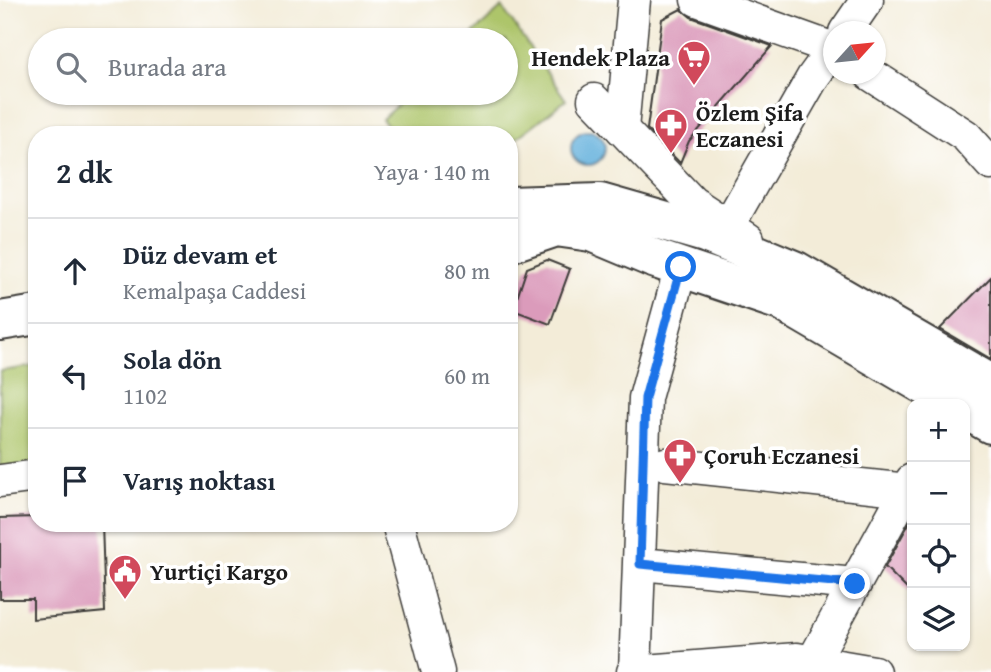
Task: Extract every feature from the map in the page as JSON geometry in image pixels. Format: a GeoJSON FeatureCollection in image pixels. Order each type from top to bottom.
{"type":"FeatureCollection","features":[{"type":"Feature","properties":{"kind":"main road"},"geometry":{"type":"LineString","coordinates":[[518,206],[600,203],[705,233],[796,271],[991,384]]}},
{"type":"Feature","properties":{"kind":"main road"},"geometry":{"type":"LineString","coordinates":[[518,240],[556,227],[591,232],[681,267],[781,301],[945,399]]}},
{"type":"Feature","properties":{"kind":"main road"},"geometry":{"type":"LineString","coordinates":[[0,321],[28,316]]}},
{"type":"Feature","properties":{"kind":"main road"},"geometry":{"type":"LineString","coordinates":[[0,344],[28,340]]}},
{"type":"Feature","properties":{"kind":"main road"},"geometry":{"type":"LineString","coordinates":[[970,413],[991,424]]}},
{"type":"Feature","properties":{"kind":"street"},"geometry":{"type":"LineString","coordinates":[[622,129],[634,0]]}},
{"type":"Feature","properties":{"kind":"street"},"geometry":{"type":"LineString","coordinates":[[696,0],[823,45]]}},
{"type":"Feature","properties":{"kind":"street"},"geometry":{"type":"LineString","coordinates":[[853,21],[867,0]]}},
{"type":"Feature","properties":{"kind":"street"},"geometry":{"type":"LineString","coordinates":[[728,226],[823,63]]}},
{"type":"Feature","properties":{"kind":"street"},"geometry":{"type":"LineString","coordinates":[[885,84],[966,136],[991,163]]}},
{"type":"Feature","properties":{"kind":"street"},"geometry":{"type":"LineString","coordinates":[[594,100],[692,202],[796,271]]}},
{"type":"Feature","properties":{"kind":"street"},"geometry":{"type":"LineString","coordinates":[[681,267],[645,398],[634,672],[797,659],[874,672]]}},
{"type":"Feature","properties":{"kind":"street"},"geometry":{"type":"LineString","coordinates":[[665,464],[907,485]]}},
{"type":"Feature","properties":{"kind":"street"},"geometry":{"type":"LineString","coordinates":[[0,481],[28,477]]}},
{"type":"Feature","properties":{"kind":"street"},"geometry":{"type":"LineString","coordinates":[[812,663],[907,490]]}},
{"type":"Feature","properties":{"kind":"street"},"geometry":{"type":"LineString","coordinates":[[400,532],[438,672]]}},
{"type":"Feature","properties":{"kind":"street"},"geometry":{"type":"LineString","coordinates":[[640,564],[855,584]]}},
{"type":"Feature","properties":{"kind":"green space"},"geometry":{"type":"Polygon","coordinates":[[[502,7],[516,28],[479,28],[502,7]]]}},
{"type":"Feature","properties":{"kind":"green space"},"geometry":{"type":"Polygon","coordinates":[[[518,30],[566,100],[518,137],[518,126],[388,126],[382,119],[397,105],[518,105],[518,30]]]}},
{"type":"Feature","properties":{"kind":"green space"},"geometry":{"type":"Polygon","coordinates":[[[28,367],[28,467],[0,470],[0,371],[28,367]]]}},
{"type":"Feature","properties":{"kind":"water"},"geometry":{"type":"Polygon","coordinates":[[[588,131],[600,136],[605,148],[600,160],[588,165],[576,160],[571,148],[576,136],[588,131]]]}},
{"type":"Feature","properties":{"kind":"building","name":"Hendek Plaza"},"geometry":{"type":"Polygon","coordinates":[[[681,9],[691,17],[772,46],[689,141],[680,163],[647,129],[662,19],[681,9]]]}},
{"type":"Feature","properties":{"kind":"building"},"geometry":{"type":"Polygon","coordinates":[[[547,260],[570,269],[550,324],[518,312],[518,295],[527,268],[547,260]]]}},
{"type":"Feature","properties":{"kind":"building"},"geometry":{"type":"Polygon","coordinates":[[[991,277],[991,359],[940,329],[991,277]]]}},
{"type":"Feature","properties":{"kind":"building"},"geometry":{"type":"Polygon","coordinates":[[[28,517],[28,532],[102,532],[105,612],[33,619],[33,599],[0,599],[0,518],[28,517]]]}},
{"type":"Feature","properties":{"kind":"building"},"geometry":{"type":"Polygon","coordinates":[[[907,527],[907,589],[885,567],[907,527]]]}},
{"type":"Feature","properties":{"kind":"place","name":"Hendek Plaza"},"geometry":{"type":"Point","coordinates":[694,87]}},
{"type":"Feature","properties":{"kind":"place","name":"Özlem Şifa Eczanesi"},"geometry":{"type":"Point","coordinates":[671,155]}},
{"type":"Feature","properties":{"kind":"place","name":"Çoruh Eczanesi"},"geometry":{"type":"Point","coordinates":[680,485]}},
{"type":"Feature","properties":{"kind":"place","name":"Yurtiçi Kargo"},"geometry":{"type":"Point","coordinates":[125,601]}},
{"type":"Feature","properties":{"kind":"route"},"geometry":{"type":"LineString","coordinates":[[681,267],[645,398],[640,564],[855,584]]}}]}
